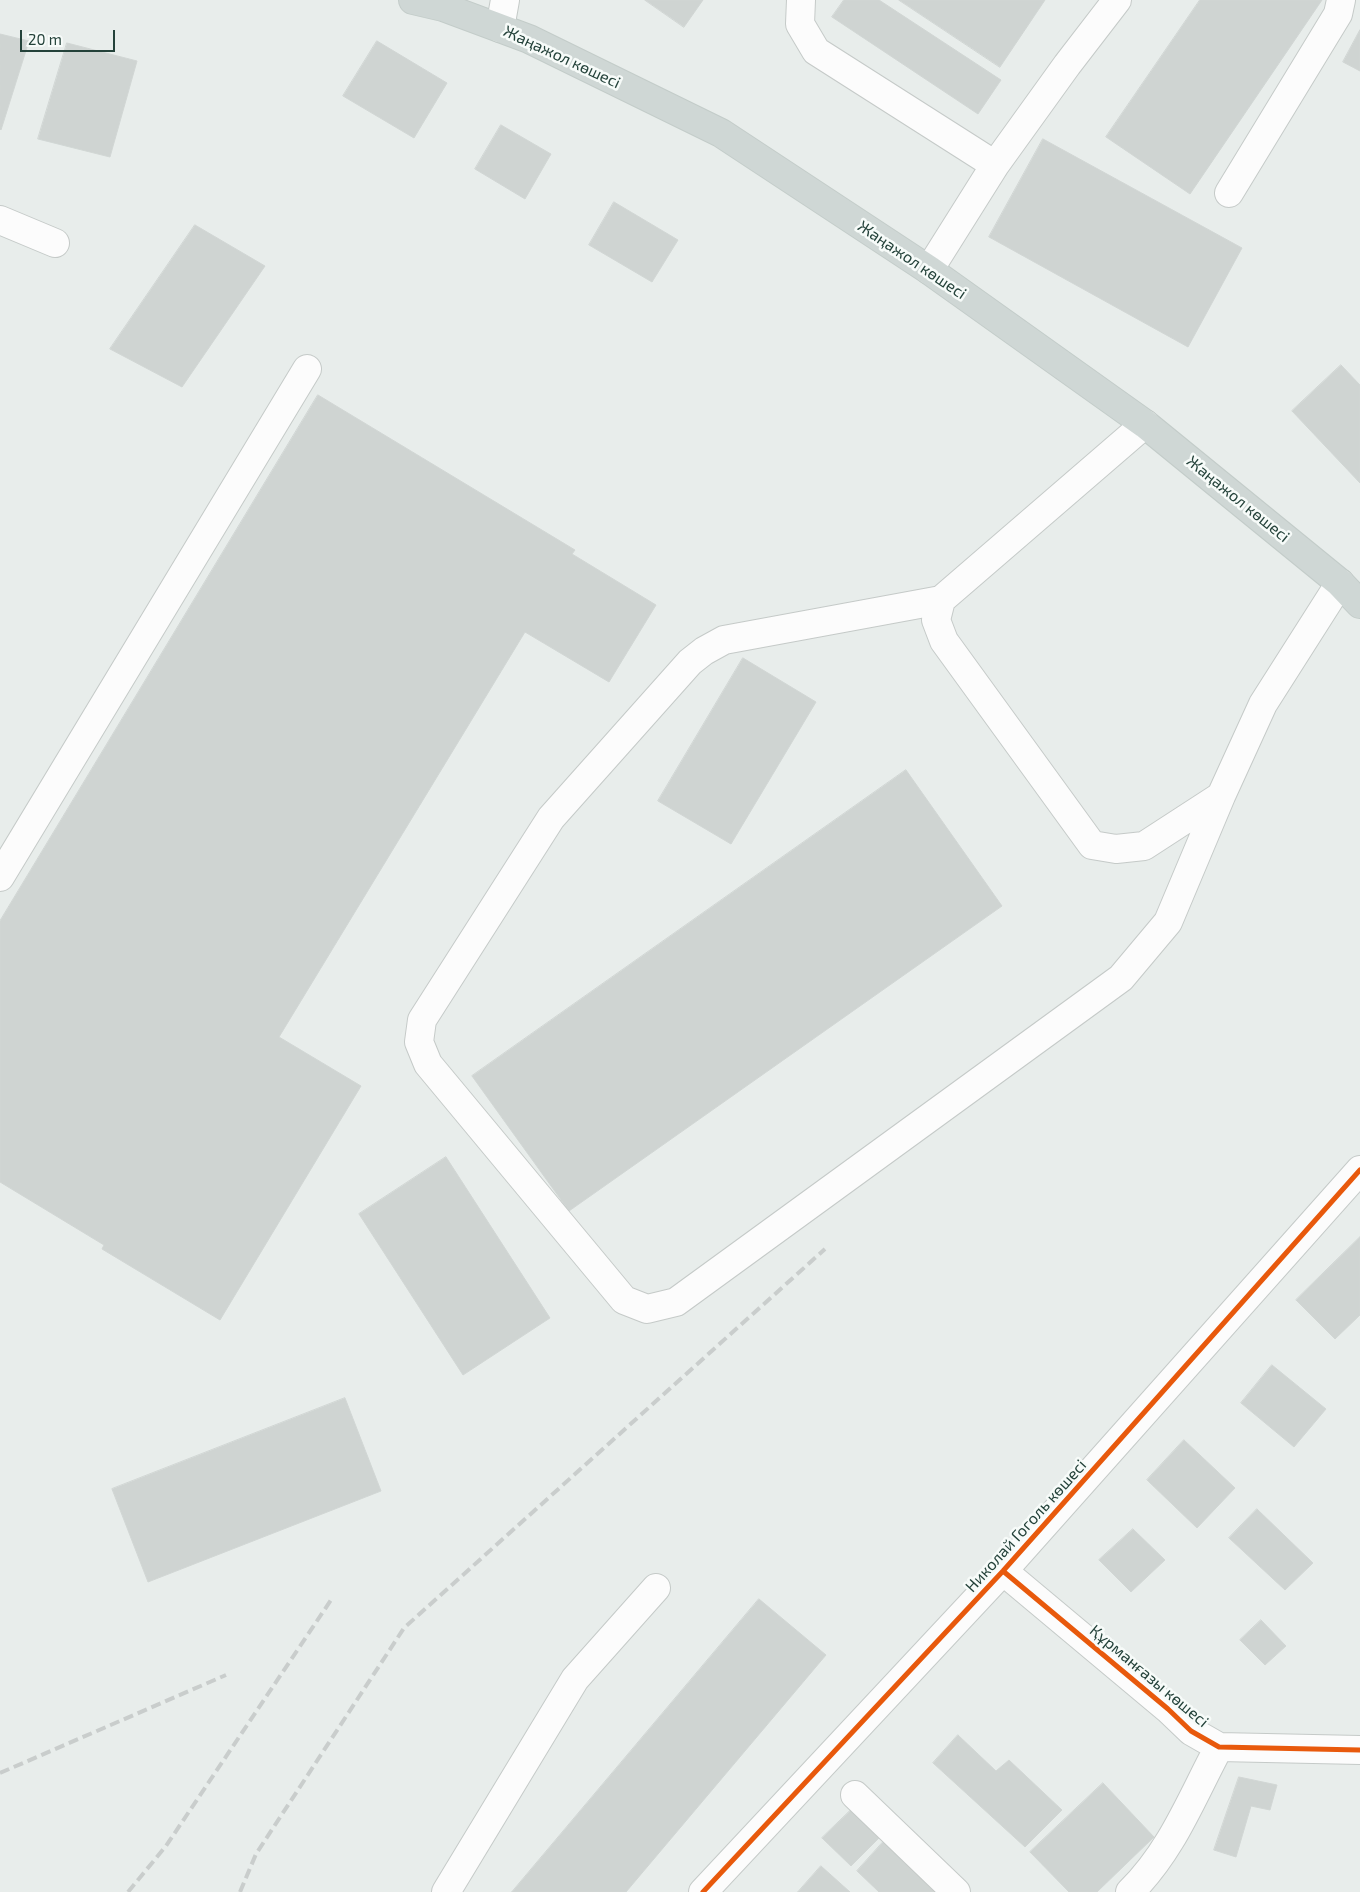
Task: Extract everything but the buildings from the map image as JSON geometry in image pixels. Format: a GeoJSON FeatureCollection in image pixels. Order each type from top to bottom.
{"type":"FeatureCollection","features":[{"type":"Feature","properties":{"kind":"main road","name":"Жаңажол көшесі"},"geometry":{"type":"LineString","coordinates":[[412,0],[444,6],[529,39],[721,133],[929,270],[1146,424],[1340,583],[1360,604]]}},
{"type":"Feature","properties":{"kind":"street"},"geometry":{"type":"LineString","coordinates":[[500,28],[505,0]]}},
{"type":"Feature","properties":{"kind":"street"},"geometry":{"type":"LineString","coordinates":[[801,0],[800,24],[816,51],[996,165]]}},
{"type":"Feature","properties":{"kind":"street"},"geometry":{"type":"LineString","coordinates":[[929,270],[996,165],[1067,65],[1117,0]]}},
{"type":"Feature","properties":{"kind":"street"},"geometry":{"type":"LineString","coordinates":[[1229,193],[1338,14],[1341,0]]}},
{"type":"Feature","properties":{"kind":"street"},"geometry":{"type":"LineString","coordinates":[[0,220],[55,243]]}},
{"type":"Feature","properties":{"kind":"street"},"geometry":{"type":"LineString","coordinates":[[0,877],[307,370]]}},
{"type":"Feature","properties":{"kind":"street"},"geometry":{"type":"LineString","coordinates":[[1146,424],[941,600],[724,640],[704,651],[690,662],[550,818],[422,1020],[419,1042],[428,1064],[624,1300],[647,1310],[676,1302],[1121,978],[1168,922],[1221,796],[1264,704],[1340,583]]}},
{"type":"Feature","properties":{"kind":"street"},"geometry":{"type":"LineString","coordinates":[[941,600],[936,620],[944,640],[1092,845],[1116,849],[1144,846],[1221,796]]}},
{"type":"Feature","properties":{"kind":"street","name":"Николай Гоголь көшесі"},"geometry":{"type":"LineString","coordinates":[[703,1892],[1002,1571],[1359,1172]]}},
{"type":"Feature","properties":{"kind":"street","name":"Құрманғазы көшесі"},"geometry":{"type":"LineString","coordinates":[[1002,1571],[1168,1708],[1190,1731],[1219,1747],[1360,1750]]}},
{"type":"Feature","properties":{"kind":"street"},"geometry":{"type":"LineString","coordinates":[[446,1892],[575,1679],[656,1588]]}},
{"type":"Feature","properties":{"kind":"street"},"geometry":{"type":"LineString","coordinates":[[1130,1892],[1142,1881],[1176,1833],[1219,1747]]}},
{"type":"Feature","properties":{"kind":"street"},"geometry":{"type":"LineString","coordinates":[[855,1795],[956,1892]]}},
{"type":"Feature","properties":{"kind":"railway"},"geometry":{"type":"LineString","coordinates":[[240,1892],[256,1854],[404,1628],[825,1249]]}},
{"type":"Feature","properties":{"kind":"railway"},"geometry":{"type":"LineString","coordinates":[[128,1892],[166,1846],[331,1600]]}},
{"type":"Feature","properties":{"kind":"railway"},"geometry":{"type":"LineString","coordinates":[[0,1773],[226,1675]]}},
{"type":"Feature","properties":{"kind":"cycle path"},"geometry":{"type":"LineString","coordinates":[[703,1892],[1003,1571],[1360,1170]]}},
{"type":"Feature","properties":{"kind":"cycle path"},"geometry":{"type":"LineString","coordinates":[[1003,1571],[1168,1709],[1191,1731],[1219,1747],[1360,1750]]}}]}
